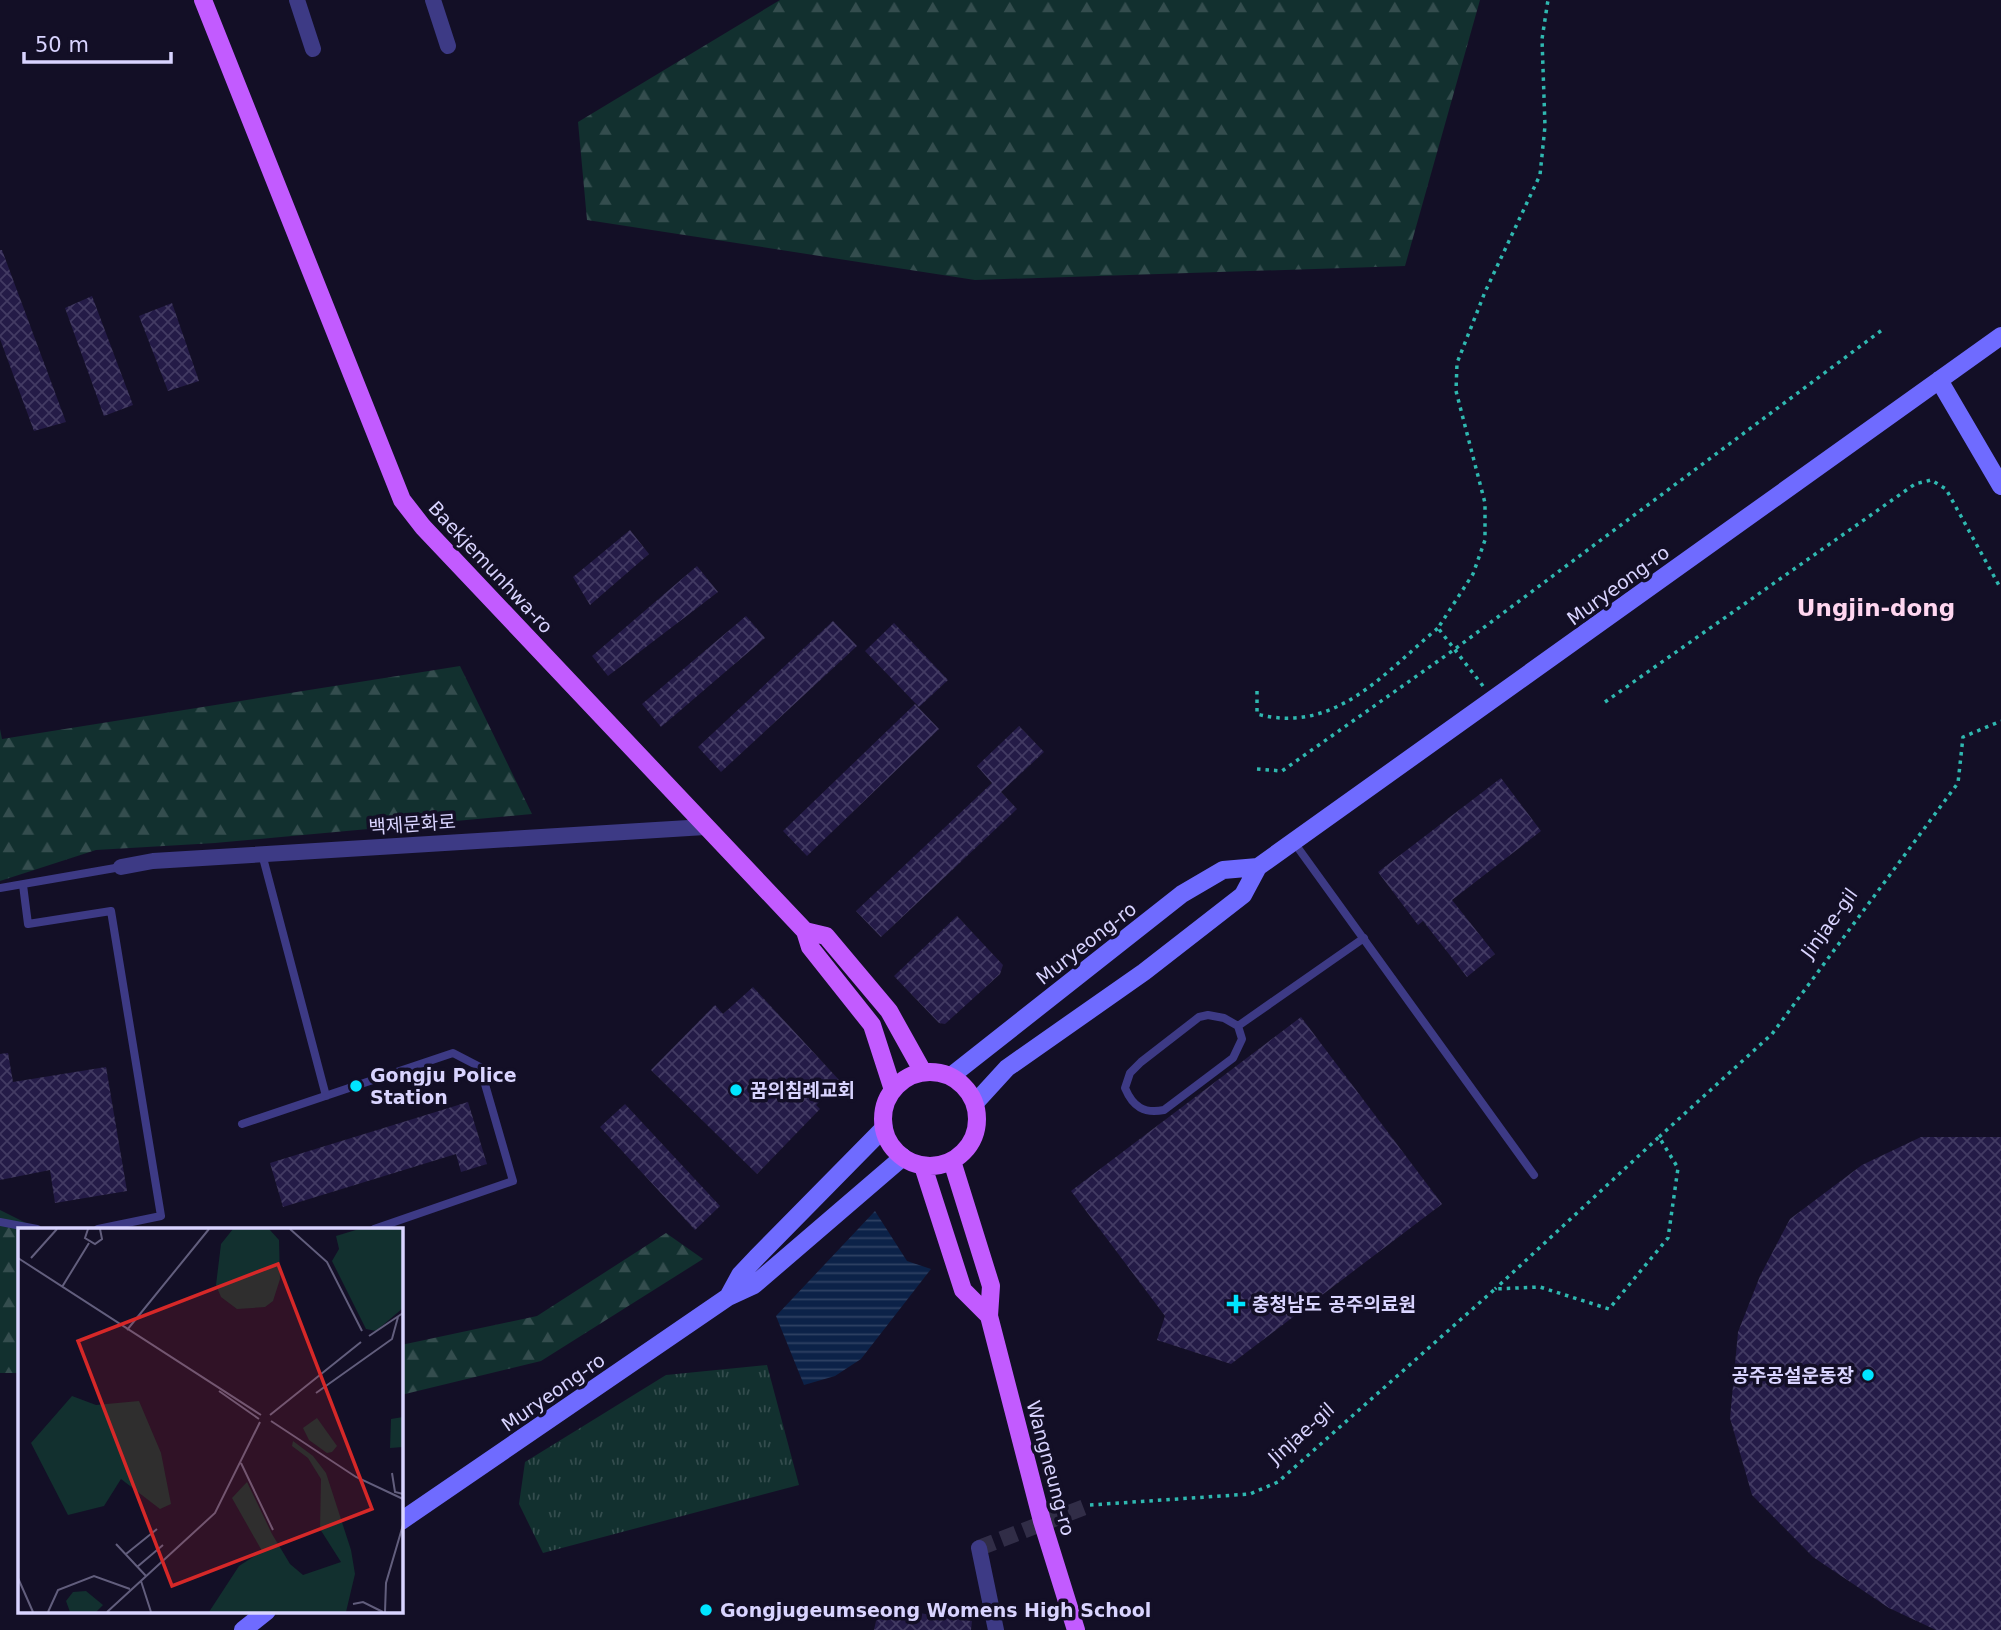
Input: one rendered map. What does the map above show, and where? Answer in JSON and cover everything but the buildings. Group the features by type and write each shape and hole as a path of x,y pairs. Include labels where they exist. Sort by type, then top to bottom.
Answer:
{"main road":[{"name":"Baekjemunhwa-ro","path":"203,0 402,500 423,527 805,931 810,947 872,1025 893,1090"},
{"name":"Muryeong-ro","path":"975,1103 1007,1068 1144,972 1242,895 1258,867 2001,336"},
{"path":"1939,380 2001,486"},
{"name":"Muryeong-ro","path":"951,1076 1182,894 1223,870 1258,867"},
{"name":"Baekjemunhwa-ro","path":"805,931 826,936 890,1011 923,1072"},
{"path":"923,1072 951,1076 961,1083 975,1103 977,1116 971,1142 952,1161 923,1166 903,1157 888,1139 883,1115 893,1090 911,1076 923,1072"},
{"name":"Muryeong-ro","path":"728,1297 740,1275 884,1128"},
{"name":"Muryeong-ro","path":"402,1520 728,1297 754,1285 903,1157"},
{"name":"Wangneung-ro","path":"952,1161 992,1286 989,1316 1042,1521 1076,1630"},
{"path":"923,1166 963,1290 989,1316"},
{"path":"243,1630 266,1612"}],"street":[{"path":"297,0 313,49"},
{"path":"433,0 448,46"},
{"name":"백제문화로","path":"121,867 153,861 705,827"},
{"path":"979,1548 996,1630"}],"lane":[{"path":"1293,841 1534,1175"},
{"path":"262,855 326,1096"},
{"path":"0,888 121,867"},
{"path":"23,885 28,924 111,911 161,1216 103,1228"},
{"path":"1238,1026 1364,938"},
{"path":"1208,1015 1224,1018 1238,1026 1242,1040 1233,1058 1164,1111 1152,1113 1138,1108 1130,1100 1125,1088 1130,1073 1199,1017 1208,1015"},
{"path":"242,1124 453,1053 480,1067 513,1181 376,1228"},
{"path":"0,1222 32,1228"}],"path":[{"path":"1257,691 1257,714 1275,719 1306,719 1337,709 1373,684 1438,628 1473,574 1485,540 1485,503 1456,391 1457,363 1489,283 1541,175 1545,126 1542,39 1548,0"},
{"path":"1257,769 1282,771 1455,649 1882,330"},
{"path":"1605,702 1915,484 1931,480 1947,489 2001,589"},
{"path":"1438,628 1494,700"},
{"name":"Jinjae-gil","path":"1090,1505 1250,1494 1278,1482 1495,1289 1772,1034 1958,783 1963,737 2001,720"},
{"path":"1495,1289 1540,1287 1609,1308 1668,1238 1678,1168 1659,1138"}],"green space":[{"path":"780,0 1480,0 1405,266 975,280 587,220 578,122"},
{"path":"460,666 532,814 215,843 96,850 0,881 0,729 2,739"},
{"path":"0,1210 36,1228 18,1228 18,1373 0,1373"},
{"path":"666,1233 703,1259 541,1361 402,1395 402,1345 537,1316"},
{"path":"767,1365 799,1485 543,1553 519,1504 525,1462 666,1375"}],"water":[{"path":"875,1211 907,1261 931,1269 861,1359 835,1376 804,1385 776,1316"}],"tunnel":[{"path":"979,1548 1090,1505"}],"place":[{"name":"Gongju Police Station","path":"356,1086"},
{"name":"꿈의침례교회","path":"736,1090"},
{"name":"충청남도 공주의료원","path":"1236,1304"},
{"name":"공주공설운동장","path":"1868,1375"},
{"name":"Gongjugeumseong Womens High School","path":"706,1610"}],"district":[{"name":"Ungjin-dong","path":"1876,608"}]}
